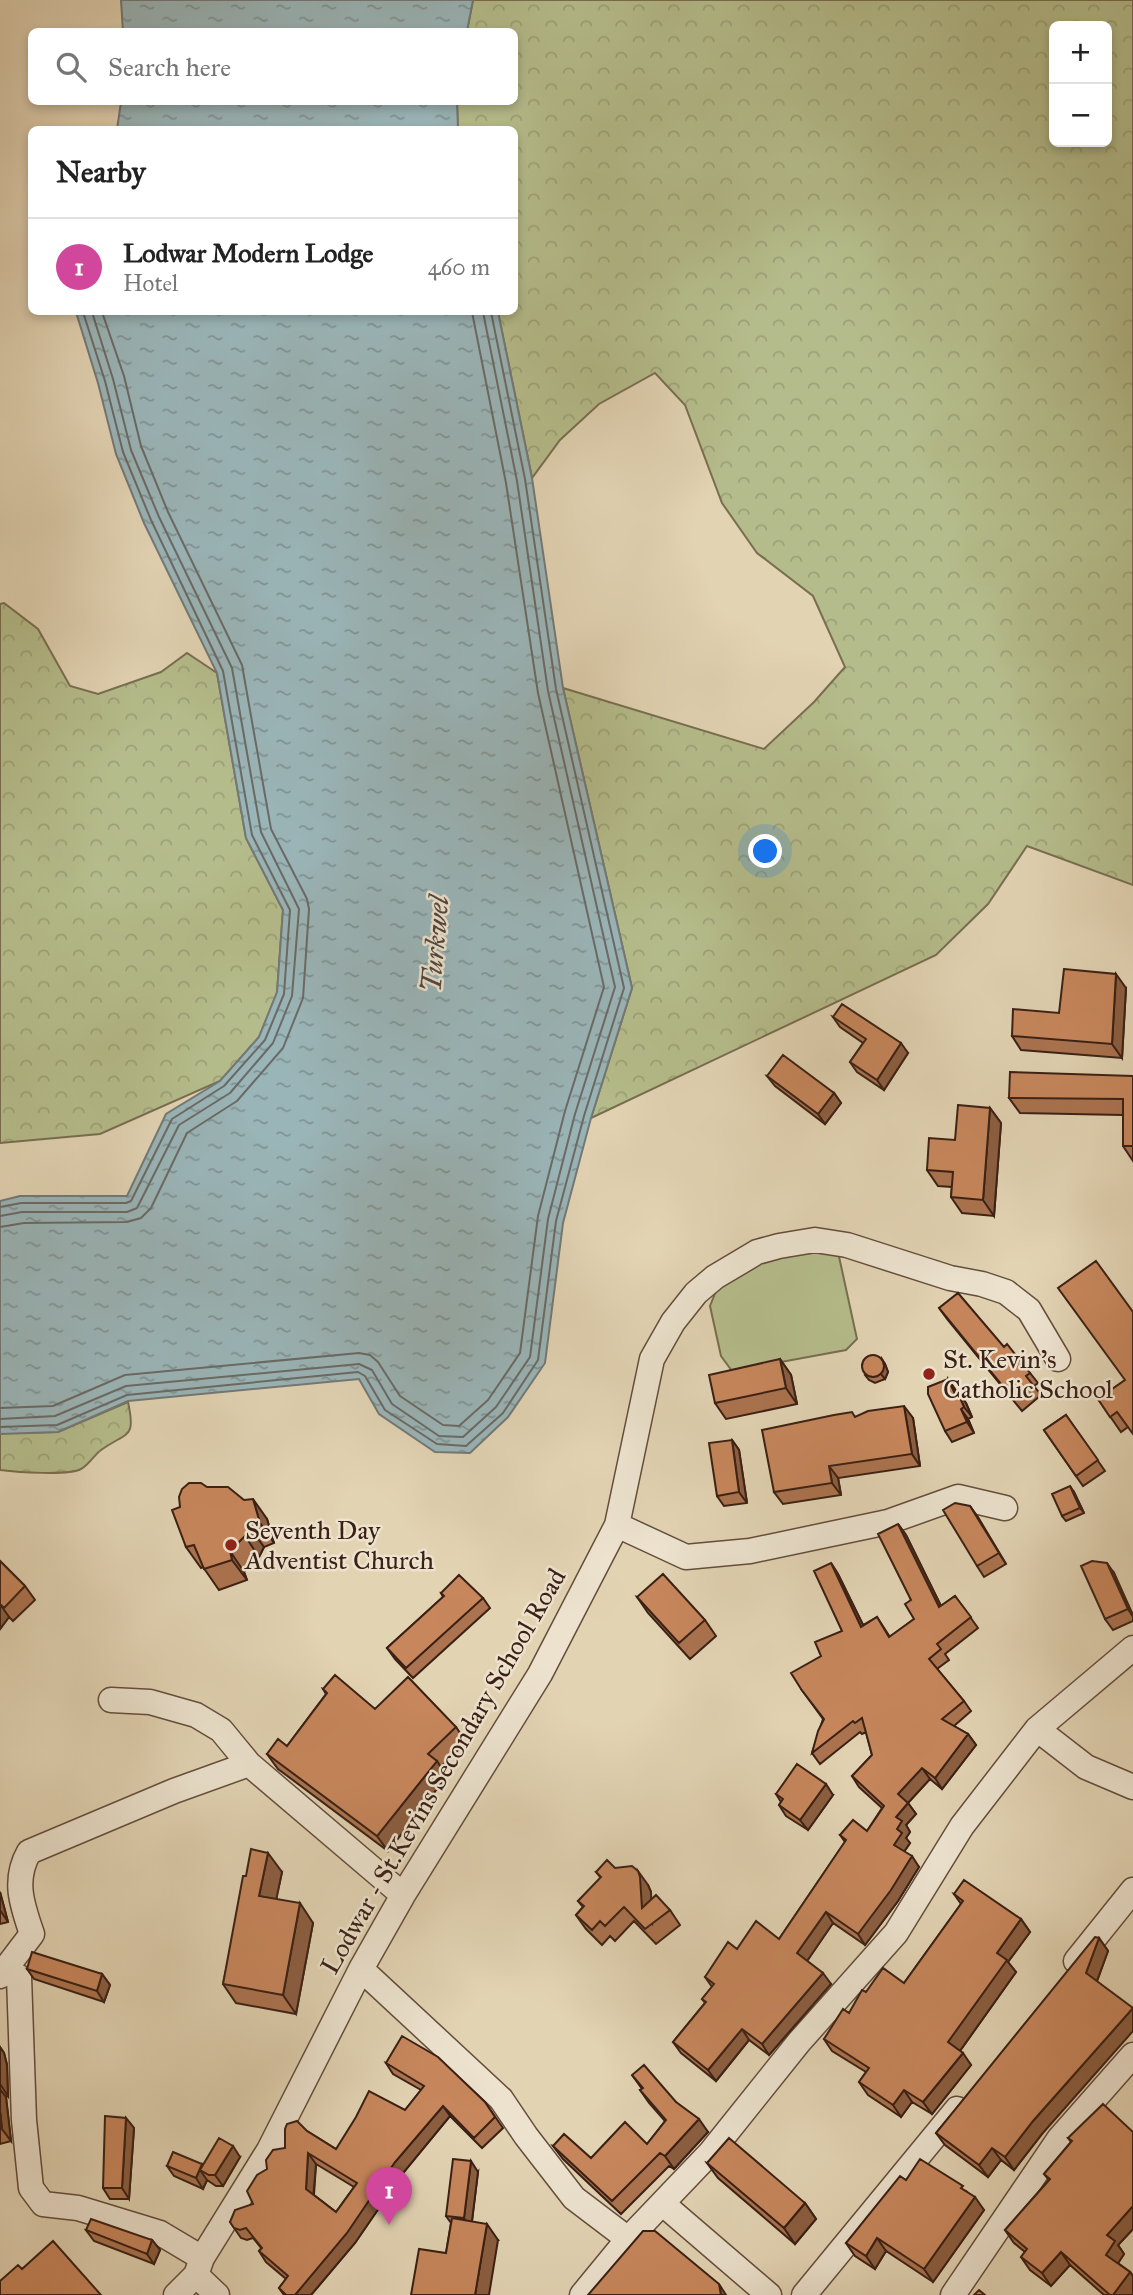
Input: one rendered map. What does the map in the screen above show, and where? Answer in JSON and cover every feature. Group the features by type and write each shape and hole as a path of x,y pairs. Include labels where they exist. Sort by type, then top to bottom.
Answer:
{"street":[{"name":"Lodwar - St.Kevins Secondary School Road","path":"176,2295 199,2267 269,2150 361,1969 403,1895 540,1674 617,1525 652,1359 673,1322 696,1293 715,1276 757,1252 816,1240 847,1245 950,1279 982,1284 1006,1292 1029,1310 1058,1359"},
{"path":"617,1525 686,1557 750,1550 888,1522 958,1497 1005,1508"},
{"path":"582,2295 628,2239 711,2152 799,2042 896,1933 962,1826 1037,1729 1133,1648"},
{"path":"111,1700 150,1702 196,1715 221,1730 249,1764 403,1895"},
{"path":"1037,1729 1086,1767 1133,1787"},
{"path":"218,2295 199,2267 160,2233 78,2208 43,2204 31,2188 9,1977 32,1934 20,1897 23,1863 29,1852 174,1791 249,1764"},
{"path":"1066,1974 1133,1890"},
{"path":"361,1969 501,2099 574,2198 628,2239"},
{"path":"953,2295 1059,2139 1133,2055"},
{"path":"804,2295 975,2086"},
{"path":"663,2204 769,2295"}],"green space":[{"path":"473,0 1133,0 1133,885 1027,846 988,904 936,955 591,1118 632,988 563,688 764,749 814,702 845,667 813,596 757,553 722,503 685,405 655,373 599,404 560,440 532,478 499,315 518,315 518,126 458,126 457,105 518,105 518,28 468,28"},
{"path":"4,603 38,629 70,686 98,694 161,672 187,653 217,673 246,838 283,910 277,993 259,1037 220,1081 100,1134 0,1143 0,604"},
{"path":"794,1251 838,1252 857,1339 846,1350 732,1371 721,1356 710,1306 720,1281 735,1272"},
{"path":"128,1402 131,1422 128,1433 101,1450 81,1469 54,1473 0,1470 0,1433 58,1432"}],"water":[{"path":"121,0 473,0 468,28 123,28"},
{"path":"121,105 457,105 458,126 117,126"},
{"name":"Turkwel","path":"77,315 499,315 532,478 563,688 632,988 591,1118 563,1223 545,1363 508,1417 470,1453 435,1452 379,1414 359,1379 128,1401 58,1432 0,1434 0,1201 20,1196 127,1196 166,1114 220,1081 259,1037 277,992 283,910 246,838 217,673 144,523 116,454"}],"building":[{"path":"1064,969 1116,974 1112,1044 1012,1036 1013,1009 1059,1013"},
{"path":"842,1004 901,1043 877,1080 850,1062 866,1039 833,1017"},
{"path":"783,1055 834,1093 818,1114 767,1076"},
{"path":"1010,1072 1133,1076 1133,1146 1123,1146 1123,1099 1009,1098"},
{"path":"958,1105 990,1108 983,1200 951,1197 953,1172 927,1170 929,1138 955,1140"},
{"path":"1096,1261 1133,1312 1133,1434 1117,1412 1110,1417 1098,1399 1125,1380 1058,1288"},
{"path":"958,1293 1004,1347 1007,1344 1030,1373 1026,1376 1033,1385 1014,1400 939,1308"},
{"path":"873,1355 881,1358 884,1366 881,1374 873,1377 865,1374 862,1366 865,1358"},
{"path":"780,1359 786,1388 715,1403 709,1375"},
{"path":"948,1379 955,1394 958,1393 967,1422 945,1431 928,1394 928,1387"},
{"path":"904,1406 912,1454 829,1466 832,1483 774,1492 762,1430 834,1415 852,1412 855,1417 868,1411"},
{"path":"1066,1415 1098,1460 1076,1476 1044,1430"},
{"path":"732,1440 739,1492 717,1496 709,1443"},
{"path":"189,1483 201,1483 207,1487 228,1487 244,1500 253,1499 260,1523 249,1526 245,1536 230,1551 232,1560 204,1569 194,1545 186,1547 172,1510 180,1507 182,1489"},
{"path":"1070,1486 1080,1508 1062,1516 1052,1494"},
{"path":"955,1503 970,1506 999,1553 977,1566 943,1510"},
{"path":"898,1524 939,1607 955,1596 971,1617 937,1644 941,1649 929,1659 964,1701 942,1719 968,1734 935,1778 922,1768 898,1794 908,1803 896,1817 902,1821 897,1829 902,1833 894,1845 912,1856 858,1934 826,1912 797,1953 823,1973 762,2044 742,2029 708,2070 673,2042 706,2002 702,1999 714,1984 705,1977 728,1942 737,1949 756,1921 779,1939 846,1840 840,1835 853,1820 867,1831 884,1806 852,1776 872,1755 862,1718 855,1723 853,1721 812,1753 824,1719 791,1673 821,1656 815,1642 842,1631 814,1571 831,1563 861,1627 877,1617 889,1637 914,1619 905,1604 911,1600 878,1534"},
{"path":"0,1561 25,1586 4,1608 0,1604"},
{"path":"1092,1561 1107,1563 1128,1609 1105,1619 1081,1566"},
{"path":"663,1574 705,1620 679,1643 637,1597"},
{"path":"459,1575 483,1598 406,1668 387,1648 444,1596 441,1593"},
{"path":"335,1675 375,1709 408,1677 456,1727 428,1754 437,1761 377,1836 267,1754 278,1739 287,1746 327,1693 323,1689"},
{"path":"797,1764 826,1784 800,1820 779,1805 783,1799 776,1794"},
{"path":"251,1849 268,1853 259,1896 300,1903 283,1995 223,1984 243,1876 246,1876"},
{"path":"607,1860 615,1868 632,1866 638,1871 642,1908 656,1895 670,1910 645,1929 624,1907 605,1926 600,1921 592,1930 576,1915 584,1906 578,1901 601,1877 596,1872"},
{"path":"964,1880 1021,1919 997,1953 1007,1960 948,2042 963,2053 923,2102 904,2090 893,2105 859,2082 869,2068 824,2039 843,2009 849,2013 862,1990 866,1992 883,1968 904,1983 963,1901 954,1894"},
{"path":"1095,1937 1099,1938 1086,1973 1133,2008 1033,2121 1005,2157 992,2148 979,2165 936,2133"},
{"path":"32,1952 102,1974 97,1991 27,1969"},
{"path":"402,2036 438,2057 485,2102 495,2117 474,2138 443,2106 395,2162 347,2233 295,2295 286,2295 279,2288 288,2276 259,2251 262,2248 246,2228 234,2228 230,2222 235,2210 253,2204 247,2191 257,2175 267,2169 266,2160 273,2150 285,2148 287,2124 297,2121 307,2131 336,2149 369,2091 405,2110 424,2086 386,2063","holes":["308,2153 357,2183 336,2212 306,2189"]},
{"path":"644,2065 676,2102 699,2119 665,2156 660,2153 612,2201 553,2146 564,2134 591,2158 625,2122 647,2144 666,2120 640,2090 643,2088 632,2075"},
{"path":"1103,2104 1133,2132 1133,2206 1107,2235 1115,2241 1106,2255 1130,2272 1113,2295 1061,2252 1042,2273 1021,2257 1027,2249 1005,2230 1050,2179 1044,2174 1072,2141 1068,2138"},
{"path":"105,2116 126,2118 122,2188 103,2188"},
{"path":"219,2138 233,2146 215,2175 209,2175 200,2170"},
{"path":"729,2138 805,2203 784,2228 707,2163"},
{"path":"173,2152 202,2164 196,2178 167,2166"},
{"path":"453,2159 471,2161 464,2218 446,2216"},
{"path":"920,2159 963,2186 961,2188 975,2197 924,2269 877,2238 866,2256 846,2243 900,2176 906,2180"},
{"path":"452,2218 487,2224 475,2295 411,2295 419,2249 446,2253"},
{"path":"91,2219 152,2240 147,2254 86,2230"},
{"path":"643,2231 655,2231 719,2284 721,2295 588,2295"},
{"path":"53,2241 101,2295 0,2295 0,2281 18,2265 22,2269"}],"place":[{"name":"St. Kevin's Catholic School","path":"929,1374"},
{"name":"Seventh Day Adventist Church","path":"231,1545"},
{"name":"Lodwar Modern Lodge","path":"389,2225"}]}
